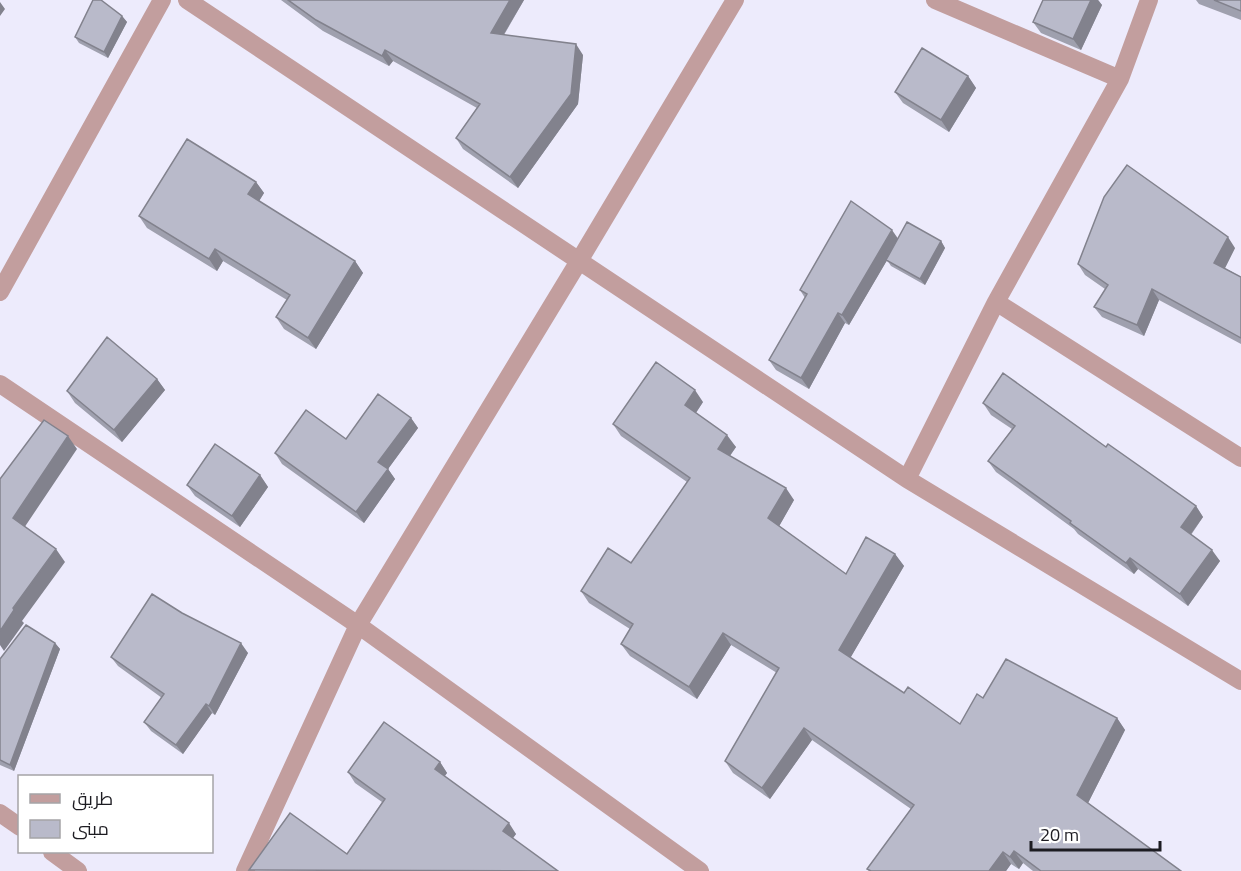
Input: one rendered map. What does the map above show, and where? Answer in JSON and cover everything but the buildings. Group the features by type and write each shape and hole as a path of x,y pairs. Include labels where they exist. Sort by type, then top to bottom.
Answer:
{"street":[{"path":"0,292 162,0"},
{"path":"188,0 907,479 1241,681"},
{"path":"245,871 358,625 735,0"},
{"path":"935,0 1120,79"},
{"path":"907,479 996,302 1120,79 1149,0"},
{"path":"996,302 1241,458"},
{"path":"0,384 358,625 700,871"},
{"path":"0,813 18,826"},
{"path":"53,853 78,871"}]}
